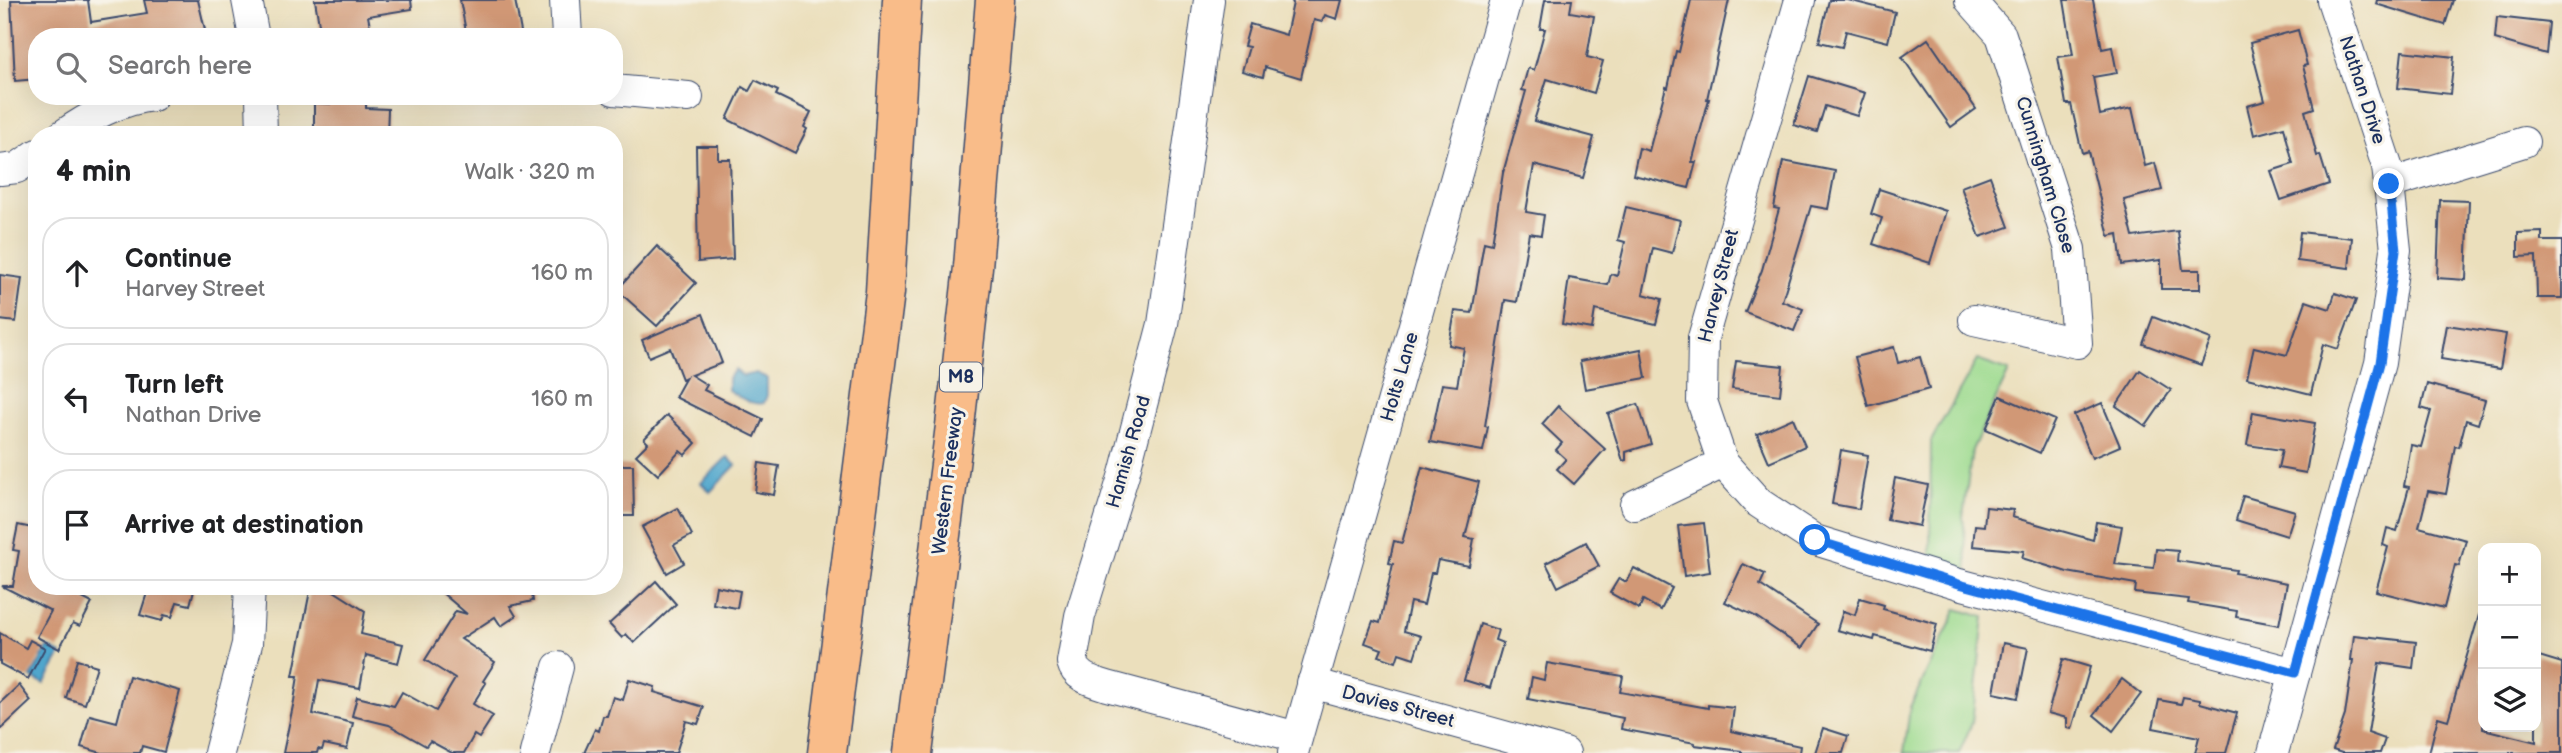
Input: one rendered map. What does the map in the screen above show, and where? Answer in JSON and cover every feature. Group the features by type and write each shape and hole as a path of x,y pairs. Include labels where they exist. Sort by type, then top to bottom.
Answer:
{"highway":[{"path":"827,753 886,292 902,0"},
{"name":"Western Freeway","path":"913,753 956,426 973,267 995,0"}],"street":[{"path":"247,0 252,28"},
{"path":"565,0 567,28"},
{"name":"Hamish Road","path":"1209,0 1163,324 1124,474 1080,616 1072,662 1079,675 1107,686 1295,745"},
{"name":"Holts Lane","path":"1295,745 1506,0"},
{"name":"Harvey Street","path":"1800,0 1703,338 1702,401 1723,463 1759,503 1815,540 1959,584 2295,673"},
{"name":"Cunningham Close","path":"1970,0 2001,35 2070,249 2077,343 1974,320"},
{"name":"Nathan Drive","path":"2273,753 2380,363 2396,250 2387,166 2332,0"},
{"path":"623,91 688,97"},
{"path":"75,126 120,105"},
{"path":"261,105 262,126"},
{"path":"2389,184 2524,142"},
{"path":"0,170 17,168 28,160"},
{"path":"1634,505 1723,463"},
{"path":"219,753 247,644 250,595"},
{"path":"535,753 558,667"},
{"name":"Davies Street","path":"1312,683 1565,753"}],"green space":[{"path":"1977,360 2009,371 1972,450 1963,517 1968,574 1930,565 1931,441"},
{"path":"1957,609 1984,617 1972,723 1959,753 1904,753 1910,707"}],"water":[{"path":"735,370 743,376 756,373 767,378 764,403 750,402 728,390 728,378"},
{"path":"727,457 736,465 710,492 701,483"},
{"path":"48,647 61,654 44,684 31,677"}],"building":[{"path":"11,0 88,0 91,22 147,13 144,0 198,0 205,28 28,28 28,80 15,81"},
{"path":"315,0 411,0 412,9 368,16 370,28 320,28"},
{"path":"460,0 515,0 520,28 465,28"},
{"path":"1291,0 1342,0 1337,19 1325,15 1322,22 1314,20 1301,78 1265,67 1263,77 1242,71 1249,47 1244,46 1250,24 1286,35 1293,3"},
{"path":"1545,0 1572,0 1570,12 1594,16 1587,57 1603,61 1594,93 1547,79 1534,121 1594,137 1583,178 1534,165 1526,212 1544,215 1541,235 1529,233 1517,302 1505,300 1483,451 1430,442 1442,384 1457,386 1464,348 1449,345 1455,311 1472,313 1484,242 1492,244 1503,173 1526,91 1522,90 1528,68 1534,70 1545,29 1540,29"},
{"path":"1691,0 1729,0 1709,99 1692,162 1696,162 1689,188 1633,175 1639,148 1649,151 1676,51 1679,52"},
{"path":"1829,0 1848,0 1895,12 1888,42 1846,31 1842,47 1819,42"},
{"path":"2064,0 2093,0 2102,49 2112,47 2117,73 2093,77 2100,115 2132,108 2145,166 2155,163 2162,190 2124,200 2133,237 2178,231 2183,270 2200,270 2200,289 2161,289 2161,260 2122,265 2118,234 2109,236 2088,151 2082,153 2071,104 2066,104 2058,57 2073,55"},
{"path":"2377,0 2453,0 2445,25 2376,4"},
{"path":"2497,17 2549,23 2546,54 2495,39"},
{"path":"2298,30 2307,65 2303,66 2314,108 2305,111 2317,156 2320,155 2329,184 2281,200 2271,171 2293,164 2284,127 2254,135 2247,106 2265,101 2250,43"},
{"path":"1928,39 1976,109 1951,127 1902,57"},
{"path":"2402,51 2454,57 2450,94 2398,88"},
{"path":"1809,76 1865,93 1857,116 1825,106 1817,132 1794,125"},
{"path":"755,80 778,91 776,95 811,112 804,127 807,129 795,153 727,119 742,87 749,91"},
{"path":"314,105 366,105 366,108 388,109 387,126 314,126"},
{"path":"696,146 718,146 718,159 730,159 733,259 698,262"},
{"path":"1783,161 1835,171 1828,209 1811,206 1782,301 1803,309 1794,331 1745,312 1762,270 1779,209 1774,208"},
{"path":"1990,176 2009,227 1980,237 1961,187"},
{"path":"1879,189 1946,211 1930,263 1873,244 1882,218 1871,214"},
{"path":"2440,200 2469,201 2466,280 2437,278"},
{"path":"1626,207 1680,220 1672,253 1653,248 1643,294 1662,299 1656,324 1595,310 1592,329 1562,324 1569,278 1608,285 1611,274 1617,276 1625,242 1618,240"},
{"path":"2300,232 2352,238 2349,268 2297,261"},
{"path":"2542,232 2542,241 2562,241 2562,298 2537,298 2536,256 2518,257 2518,233"},
{"path":"657,246 696,283 657,326 623,295 623,283"},
{"path":"0,275 22,278 16,322 0,320"},
{"path":"2335,293 2356,300 2338,349 2323,344 2311,394 2247,378 2254,347 2287,355 2306,301 2330,309"},
{"path":"703,314 722,363 691,375 707,385 704,390 763,419 755,437 675,397 686,377 682,379 670,348 649,357 642,340"},
{"path":"2153,317 2211,339 2201,365 2143,344"},
{"path":"2447,325 2506,334 2500,369 2441,359"},
{"path":"1894,347 1898,363 1920,357 1929,389 1868,406 1855,357"},
{"path":"1641,349 1646,378 1585,389 1580,361"},
{"path":"1736,361 1783,366 1780,395 1732,389"},
{"path":"2140,370 2171,390 2146,426 2116,406"},
{"path":"2427,384 2485,400 2478,424 2466,420 2459,447 2455,446 2446,494 2428,491 2419,527 2466,540 2459,566 2455,565 2444,608 2376,591 2388,547 2383,545 2387,528 2397,531 2409,487 2404,486 2411,445 2421,447 2431,411 2421,408"},
{"path":"2000,396 2055,420 2040,453 1986,429"},
{"path":"2102,403 2120,446 2092,458 2074,415"},
{"path":"1638,404 1651,444 1626,452 1626,460 1623,461 1608,414"},
{"path":"1558,406 1605,449 1574,484 1557,469 1566,459 1556,450 1562,443 1542,424"},
{"path":"2253,412 2315,423 2306,473 2278,468 2282,450 2247,445"},
{"path":"667,415 696,443 685,455 680,451 658,475 636,455 648,443 644,439"},
{"path":"1793,418 1805,446 1769,462 1757,434"},
{"path":"1841,450 1868,455 1859,509 1832,504"},
{"path":"759,463 779,466 774,495 755,492"},
{"path":"623,465 633,465 634,516 623,516"},
{"path":"1422,467 1479,482 1465,537 1474,539 1469,566 1438,560 1435,573 1431,573 1424,605 1410,602 1404,631 1421,636 1414,658 1399,653 1396,662 1379,656 1382,649 1365,643 1373,621 1380,623 1393,564 1389,563 1394,541 1402,543"},
{"path":"1895,478 1928,485 1919,526 1887,520"},
{"path":"2243,496 2295,511 2287,536 2236,520"},
{"path":"1986,507 2013,510 2012,517 2093,540 2096,522 2122,526 2115,564 2154,568 2156,549 2178,551 2177,561 2236,570 2235,573 2287,583 2279,625 2236,617 2237,611 2188,603 2189,599 2135,593 2136,584 2067,572 2022,558 2024,551 1973,546 1975,525 1984,526"},
{"path":"678,508 692,535 674,545 684,563 667,573 642,527"},
{"path":"1704,523 1710,572 1684,576 1678,526"},
{"path":"18,525 28,527 28,595 76,595 92,603 80,626 73,623 59,649 37,637 51,611 2,586 13,586 19,551 13,550"},
{"path":"1586,542 1599,566 1558,587 1546,563"},
{"path":"1743,564 1765,574 1760,585 1818,624 1802,648 1755,616 1725,602"},
{"path":"1634,568 1672,588 1661,610 1643,600 1639,609 1610,593 1619,578 1626,582"},
{"path":"656,581 676,604 634,643 626,634 622,638 609,624"},
{"path":"716,586 740,591 737,608 713,604"},
{"path":"146,595 193,595 190,605 177,602 172,617 164,615 162,621 140,615"},
{"path":"309,595 340,595 365,611 361,634 403,644 398,663 366,655 360,688 319,680 313,714 353,723 347,749 324,744 322,750 318,749 317,753 283,753 298,676 293,676"},
{"path":"445,595 532,595 533,601 510,606 516,616 501,626 495,617 461,639 495,662 473,704 493,716 479,738 474,735 464,753 452,753 430,741 426,746 389,725 352,716 357,697 394,706 402,692 436,711 455,679 425,660 456,611 467,614"},
{"path":"1860,598 1884,605 1883,609 1937,624 1930,651 1875,636 1874,640 1837,630 1843,611 1855,615"},
{"path":"2478,618 2478,732 2495,732 2536,742 2536,732 2541,732 2541,657 2562,663 2562,753 2429,753 2438,717 2448,720"},
{"path":"1480,624 1498,630 1495,640 1503,643 1490,688 1464,680"},
{"path":"0,633 26,648 30,640 45,648 28,679 0,664"},
{"path":"2354,635 2416,642 2413,668 2379,663 2368,733 2385,739 2380,753 2342,753 2333,750 2345,715"},
{"path":"2003,643 2028,648 2018,698 1994,693"},
{"path":"2063,659 2090,667 2072,729 2067,728 2067,718 2048,713"},
{"path":"77,660 97,666 85,704 66,698"},
{"path":"1547,663 1623,676 1620,692 1708,708 1708,705 1734,708 1731,731 1800,746 1799,753 1741,753 1695,745 1621,729 1623,718 1528,699 1532,677 1544,680"},
{"path":"129,676 180,691 164,752 142,746 140,753 102,753 81,747 90,715 117,722"},
{"path":"629,679 655,687 654,692 704,707 698,724 686,721 676,753 584,753 595,729 599,731 603,716 607,716 613,697 623,700"},
{"path":"2122,679 2141,694 2113,731 2094,715"},
{"path":"19,685 31,701 0,730 0,703"},
{"path":"2183,697 2237,713 2226,753 2195,753 2199,737 2153,728 2159,700 2181,704"},
{"path":"1823,728 1848,736 1843,753 1815,753"}],"route":[{"path":"1815,540 1959,584 2295,673 2380,363 2396,250 2389,184"}]}
